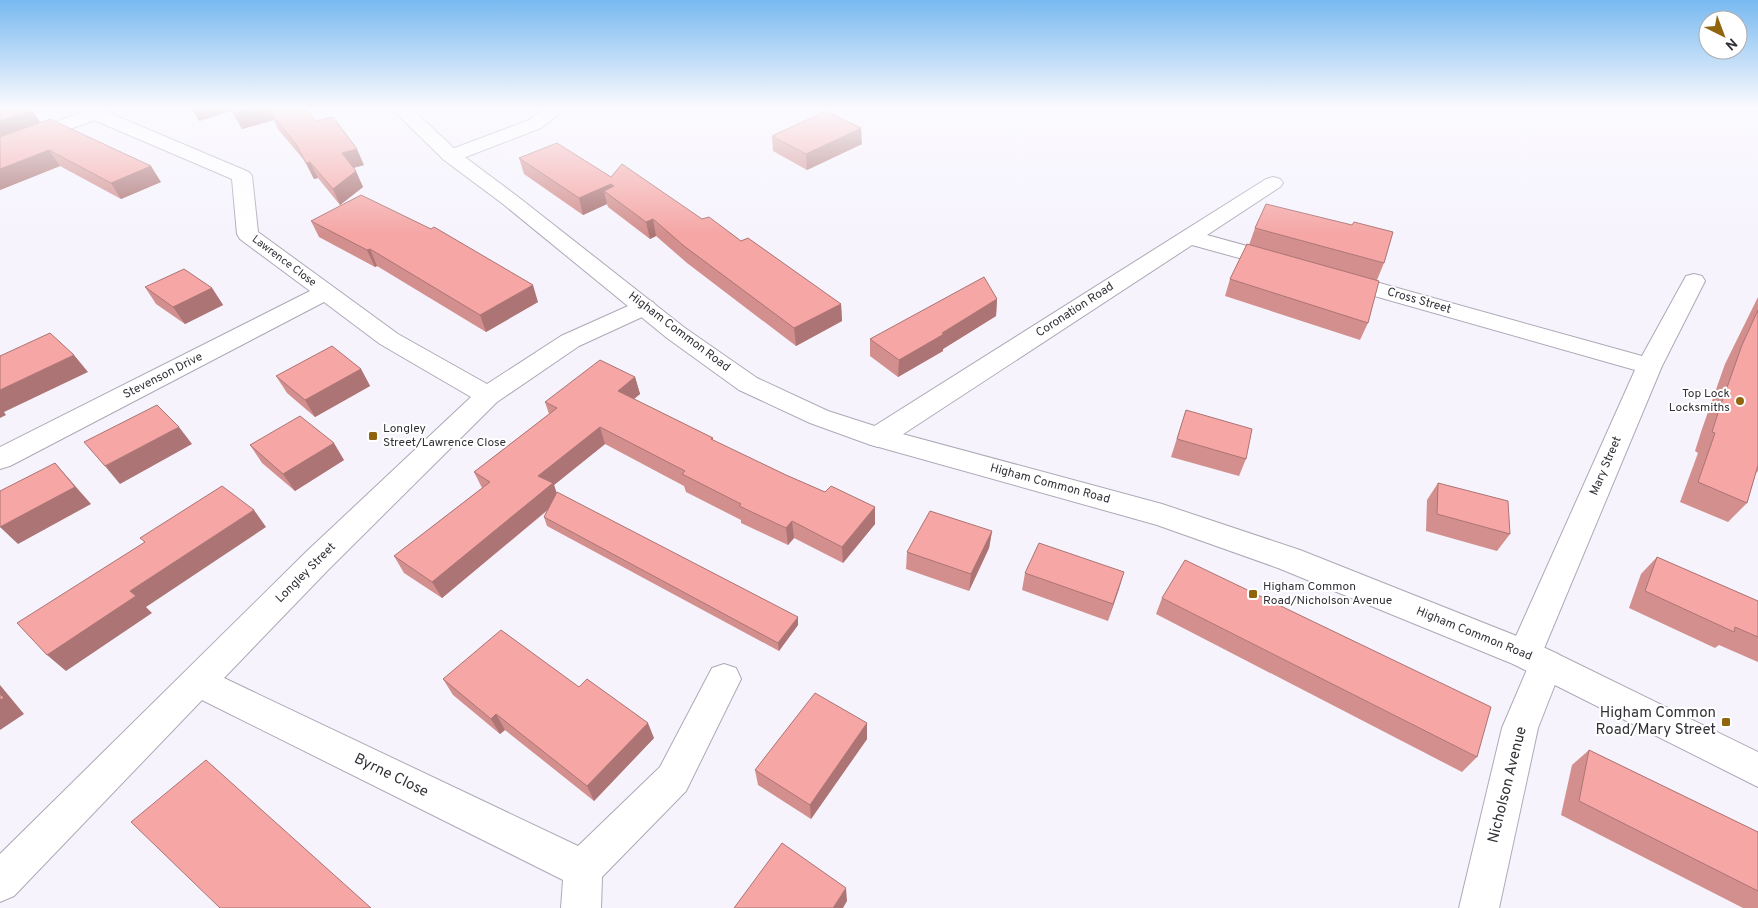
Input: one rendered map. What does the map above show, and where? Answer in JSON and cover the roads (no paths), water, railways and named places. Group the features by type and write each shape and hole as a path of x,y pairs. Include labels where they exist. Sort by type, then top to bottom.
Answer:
{"street":[{"name":"Lawrence Close","path":"180,149 242,176 248,234 389,339 488,396"},
{"name":"Higham Common Road","path":"444,149 676,333 748,384 819,417 878,437 1162,515 1289,559 1535,659 1758,770"},
{"path":"451,156 468,149"},
{"name":"Coronation Road","path":"878,437 1273,183"},
{"name":"Cross Street","path":"1189,237 1649,366"},
{"name":"Mary Street","path":"1535,659 1649,366 1694,281"},
{"name":"Stevenson Drive","path":"0,459 325,292"},
{"name":"Longley Street","path":"0,882 318,560 488,396 570,341 645,307"},
{"name":"Nicholson Avenue","path":"1479,908 1535,659"},
{"path":"581,908 583,869 673,780 724,679"},
{"name":"Byrne Close","path":"199,682 583,869"}],"place":[{"name":"Top Lock Locksmiths","path":"1740,401"},
{"name":"Longley Street/Lawrence Close","path":"373,436"},
{"name":"Higham Common Road/Nicholson Avenue","path":"1253,594"},
{"name":"Higham Common Road/Mary Street","path":"1726,722"}]}
